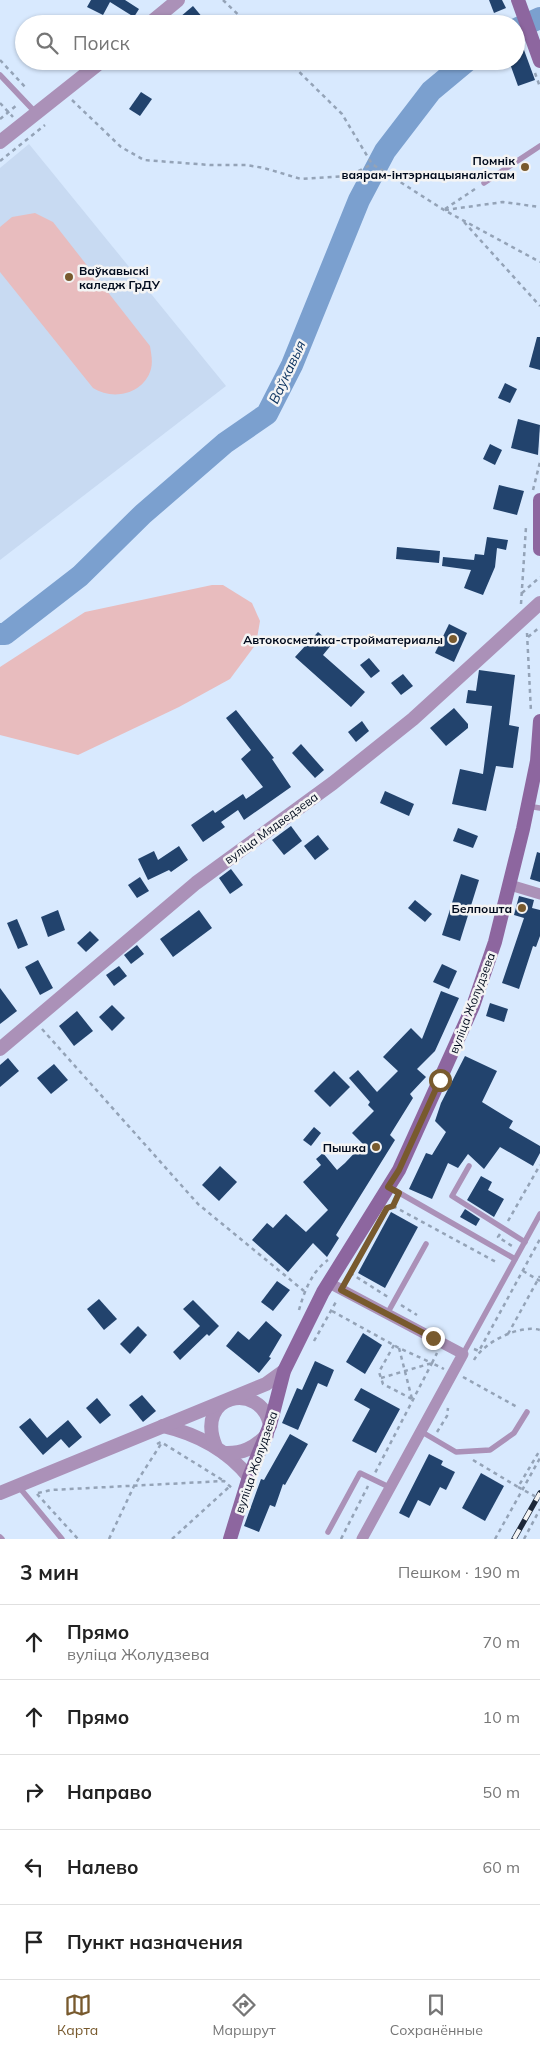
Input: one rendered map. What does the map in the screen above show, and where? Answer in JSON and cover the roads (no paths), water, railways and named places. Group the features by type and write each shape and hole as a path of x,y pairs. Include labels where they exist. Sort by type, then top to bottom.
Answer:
{"main road":[{"path":"518,0 523,15"},
{"path":"525,21 540,61"},
{"path":"540,500 540,548"},
{"name":"вуліца Жолудзева","path":"230,1539 268,1430 284,1371 329,1283 394,1190 399,1170 473,1006 495,942 534,807 535,718"}],"street":[{"path":"160,15 178,0"},
{"path":"0,142 91,70"},
{"name":"вуліца Мядведзева","path":"0,1049 196,883 333,783 413,719 540,603"},
{"path":"510,885 540,894"},
{"path":"329,1283 463,1354 362,1539"},
{"path":"0,1492 266,1384 284,1371"},
{"path":"163,1426 179,1430 220,1450 242,1452 251,1448 268,1430 264,1411 258,1405 244,1399 228,1400 216,1409 211,1417 210,1433 220,1450 250,1478"}],"lane":[{"path":"0,75 36,114"},
{"path":"484,183 540,146"},
{"path":"470,1166 452,1196 525,1242"},
{"path":"394,1190 515,1258"},
{"path":"463,1354 540,1214"},
{"path":"387,1314 426,1244"},
{"path":"422,1432 456,1452 490,1450 514,1433 526,1412"},
{"path":"328,1532 360,1473 390,1487"},
{"path":"18,1486 62,1539"}],"waterway":[{"name":"Ваўкавыя","path":"525,25 540,18"},
{"name":"Ваўкавыя","path":"0,634 5,634 80,576 143,514 225,443 267,414 292,365 359,200 385,151 431,91 456,70"}],"railway":[{"path":"514,1539 540,1493"}],"place":[{"name":"Помнік ваярам-інтэрнацыяналістам","path":"525,167"},
{"name":"Ваўкавыскі каледж ГрДУ","path":"69,277"},
{"name":"Автокосметика-стройматериалы","path":"453,639"},
{"name":"Белпошта","path":"522,908"},
{"name":"Пышка","path":"376,1147"}]}
